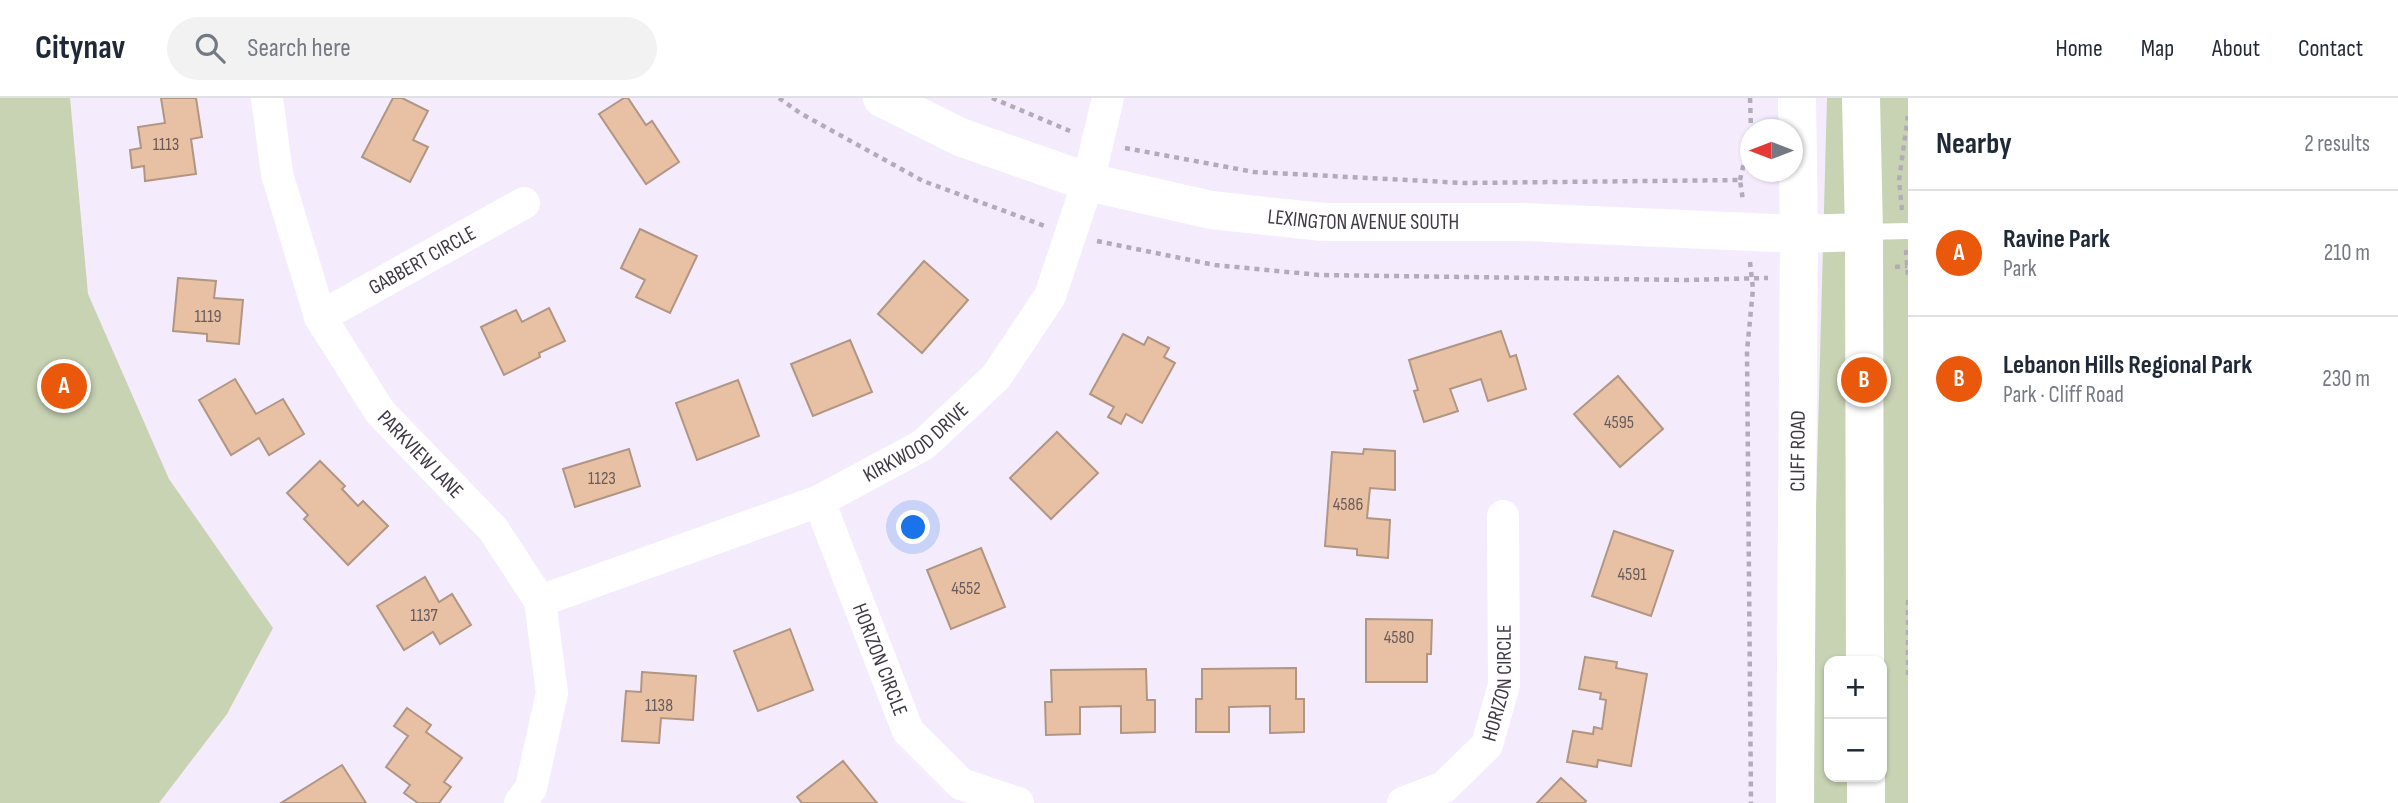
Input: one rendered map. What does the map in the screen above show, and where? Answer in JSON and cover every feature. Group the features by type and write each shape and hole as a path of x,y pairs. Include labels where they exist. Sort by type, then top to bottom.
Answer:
{"main road":[{"name":"LEXINGTON AVENUE SOUTH","path":"882,98 960,137 1088,182 1211,210 1322,222 1523,222 1800,234 1864,232"},
{"name":"CLIFF ROAD","path":"1795,803 1800,234 1797,98"},
{"path":"1861,98 1865,656"},
{"path":"1866,782 1866,803"}],"street":[{"name":"PARKVIEW LANE","path":"267,98 277,174 320,317 380,412 493,529 540,601 552,693 531,789 520,803"},
{"name":"KIRKWOOD DRIVE","path":"540,601 819,501 923,445 996,377 1050,296 1088,182 1108,98"},
{"name":"GABBERT CIRCLE","path":"320,317 524,203"},
{"name":"HORIZON CIRCLE","path":"819,501 908,730 961,784 1018,803"},
{"name":"HORIZON CIRCLE","path":"1403,803 1444,786 1487,745 1504,685 1503,516"}],"lane":[{"path":"1864,232 1906,231"}],"path":[{"path":"992,98 1097,142 1254,172 1464,183 1740,180"},
{"path":"1751,98 1751,119"},
{"path":"1908,116 1899,180 1906,231 1908,277"},
{"path":"1740,182 1753,289 1747,352 1751,803"},
{"path":"1908,600 1908,677"}],"green space":[{"path":"0,98 70,98 88,294 169,479 273,628 227,714 159,803 0,803"},
{"path":"1827,98 1908,98 1908,803 1808,803"}],"building":[{"path":"161,98 196,98 202,137 191,139 196,174 145,181 144,166 132,168 130,150 141,148 138,127 165,123"},
{"path":"393,98 402,98 428,111 413,140 428,147 410,182 362,157"},
{"path":"628,98 646,125 652,121 679,162 646,184 599,114"},
{"path":"640,229 697,256 670,313 636,297 645,280 621,268"},
{"path":"924,261 968,300 922,353 878,314"},
{"path":"178,278 216,281 214,298 243,300 239,344 207,341 207,334 173,331"},
{"path":"549,308 565,341 539,353 540,357 504,375 481,327 516,310 522,322"},
{"path":"1501,331 1510,357 1516,355 1526,389 1488,401 1481,379 1450,389 1458,411 1424,422 1414,391 1418,390 1409,360"},
{"path":"1123,334 1144,345 1148,337 1169,348 1164,357 1175,363 1142,423 1126,414 1121,424 1108,417 1114,407 1090,394"},
{"path":"850,340 872,392 813,416 791,364"},
{"path":"1618,376 1663,429 1620,467 1574,414"},
{"path":"235,379 256,414 283,399 304,434 269,455 259,438 231,455 199,400"},
{"path":"738,380 759,436 697,460 676,403"},
{"path":"1057,432 1098,473 1051,519 1010,478"},
{"path":"629,449 640,486 575,507 563,469"},
{"path":"1364,449 1395,451 1395,490 1370,488 1367,518 1390,520 1388,558 1357,555 1357,549 1325,546 1332,452 1363,454"},
{"path":"320,461 345,486 342,489 358,506 363,501 388,526 348,565 304,519 308,515 287,493"},
{"path":"1614,531 1673,551 1651,616 1592,596"},
{"path":"981,548 1005,607 951,629 927,570"},
{"path":"425,577 439,602 452,594 471,625 440,644 433,632 404,650 377,606"},
{"path":"1366,619 1432,620 1431,654 1427,654 1427,682 1366,682"},
{"path":"790,629 813,690 758,711 734,651"},
{"path":"1585,657 1617,662 1616,668 1647,674 1631,766 1598,760 1597,767 1567,762 1573,731 1593,734 1594,727 1602,729 1606,700 1600,699 1601,693 1579,689"},
{"path":"1296,668 1296,699 1304,699 1304,732 1270,733 1270,706 1229,707 1229,732 1196,732 1196,699 1202,699 1202,669"},
{"path":"1146,669 1147,700 1155,700 1155,732 1121,733 1121,706 1080,707 1080,734 1046,735 1045,702 1052,702 1051,670"},
{"path":"642,672 696,676 693,720 661,718 659,743 622,741 626,691 641,692"},
{"path":"407,708 431,725 426,732 462,758 444,782 451,787 439,803 418,803 404,793 410,785 386,767 408,736 394,726"},
{"path":"843,761 877,803 802,803 797,797"},
{"path":"342,765 366,803 281,803"},
{"path":"1561,778 1586,801 1537,803"}],"place":[{"name":"Lebanon Hills Regional Park","path":"1864,380"},
{"name":"Ravine Park","path":"64,386"}]}
